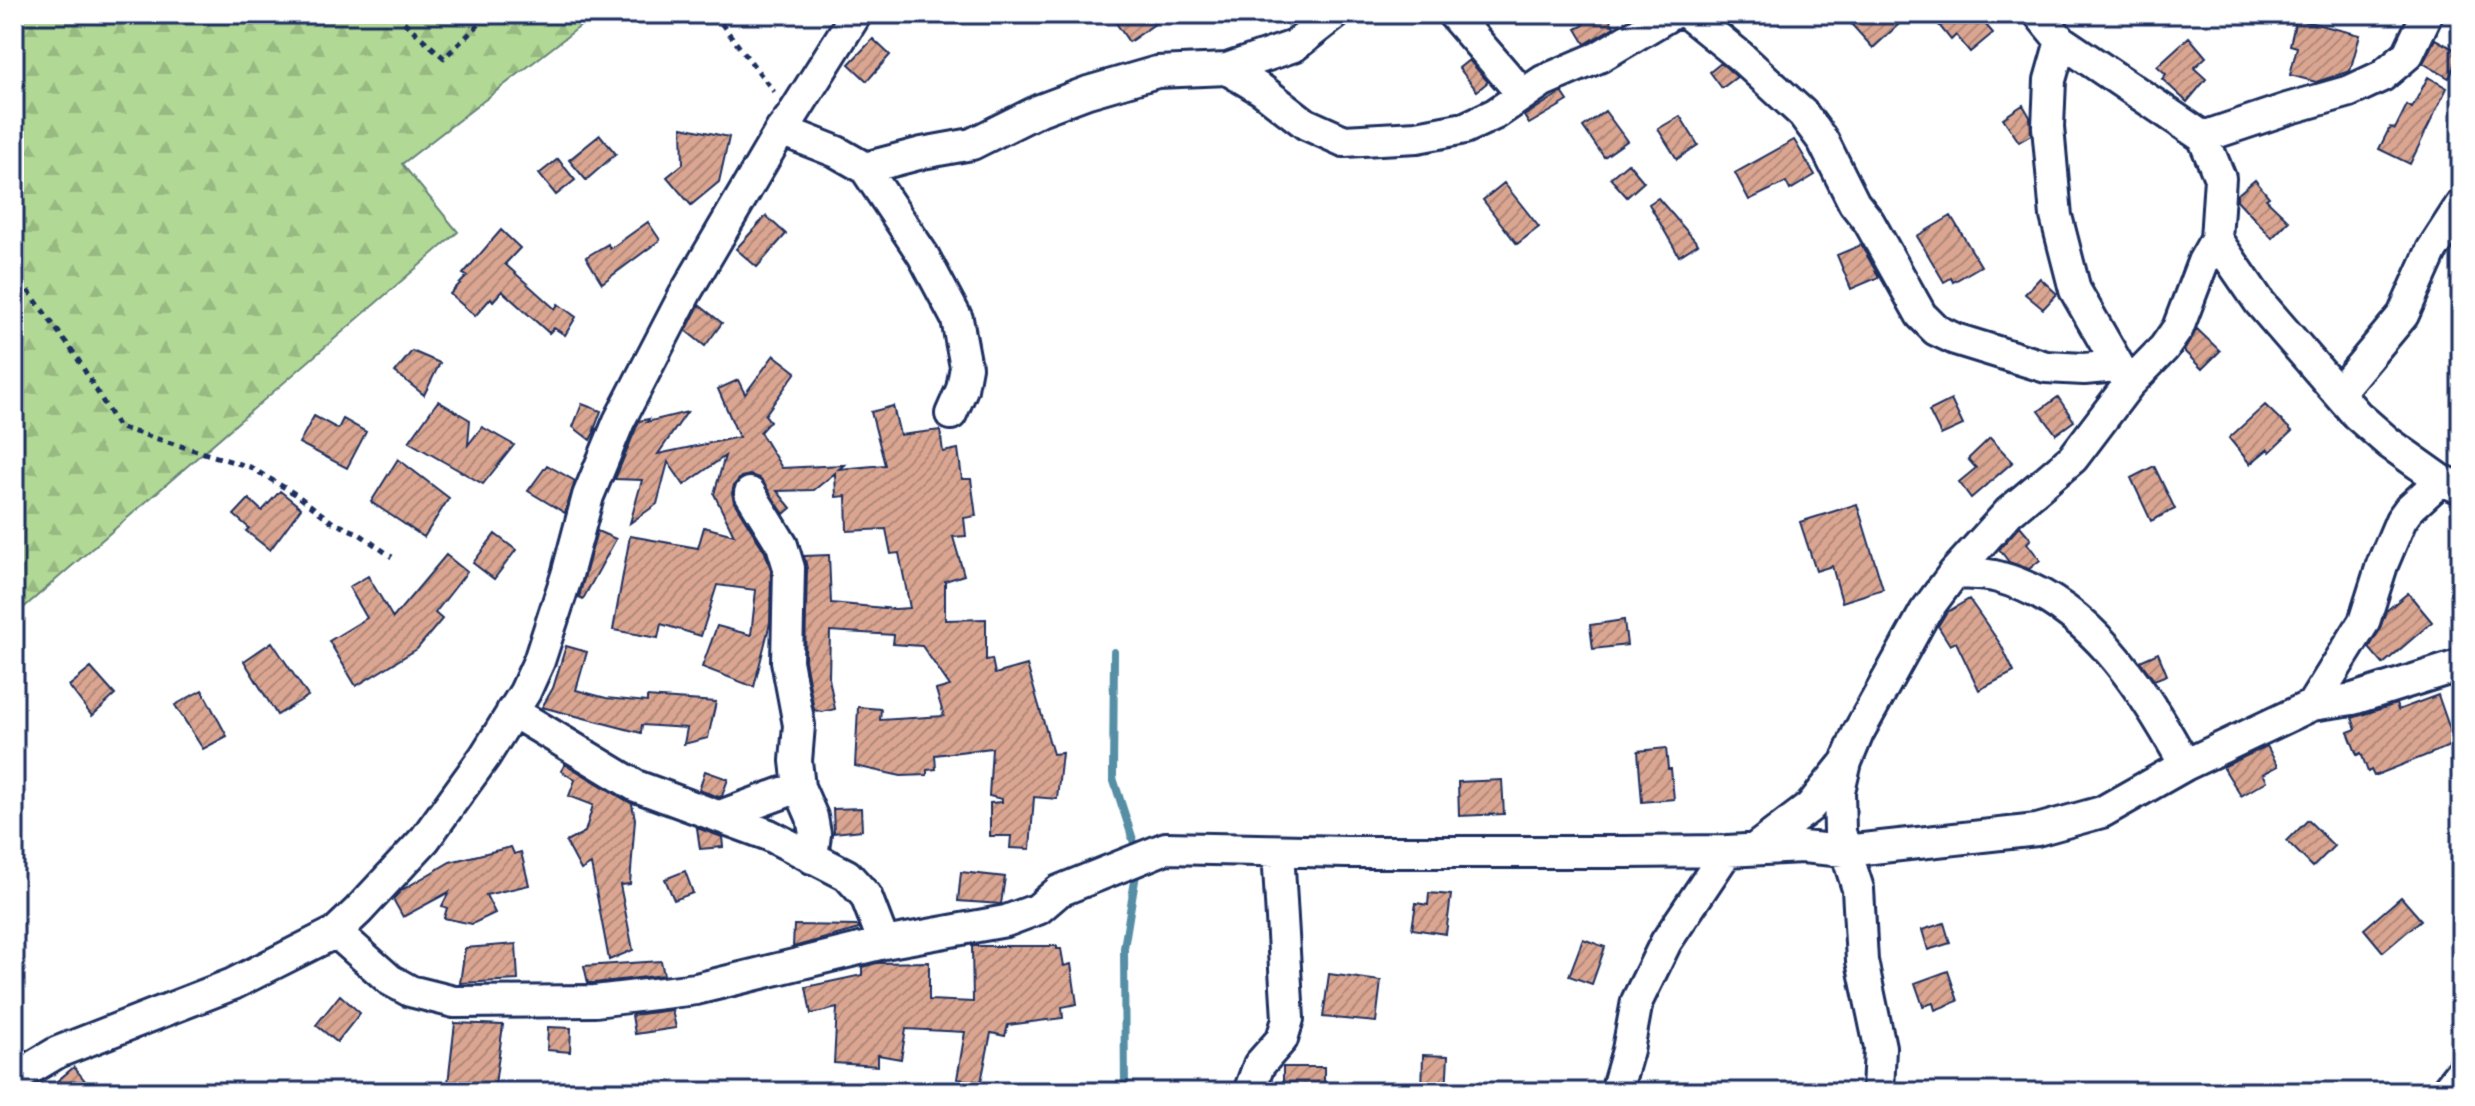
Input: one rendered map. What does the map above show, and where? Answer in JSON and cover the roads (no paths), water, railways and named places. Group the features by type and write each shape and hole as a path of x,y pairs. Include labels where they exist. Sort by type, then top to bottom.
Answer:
{"street":[{"path":"26,1081 58,1052 233,984 336,932 425,839 485,756 525,692 539,661 567,575 588,496 619,421 686,292 786,123 856,14"},
{"path":"865,168 972,144 1040,110 1157,72 1227,69 1294,46 1335,14"},
{"path":"1453,14 1523,95"},
{"path":"1227,69 1262,90 1306,124 1344,141 1417,137 1465,128 1495,114 1543,81 1599,57 1671,14"},
{"path":"1688,14 1740,56 1803,114 1823,141 1854,203 1869,222 1921,315 1936,330 1955,339 2046,367 2123,375"},
{"path":"1878,1092 1880,1047 1862,961 1858,889 1840,832 1839,791 1846,762 1858,733 1925,612 1954,573 2009,512 2073,458 2123,375 2156,357 2178,328 2203,262 2216,239 2220,178 2203,137 2061,41 2039,14"},
{"path":"2203,137 2350,91 2382,76 2408,54 2427,14"},
{"path":"2061,41 2050,80 2048,127 2056,216 2075,290 2123,375"},
{"path":"786,123 865,168 916,244 957,319 966,367 962,389 951,414"},
{"path":"2338,393 2403,315 2432,250 2461,205"},
{"path":"2216,239 2260,303 2357,415 2389,443 2451,484 2409,509 2401,520 2382,565 2364,622 2312,705"},
{"path":"750,493 782,545 789,568 787,661 798,716 796,761 799,787 812,817 815,834 812,858"},
{"path":"1954,573 1997,577 2054,600 2101,641 2154,710 2185,765"},
{"path":"336,932 390,980 410,991 454,1002 595,1001 696,989 884,943 1006,921 1038,909 1059,891 1166,848 1278,851 1741,850 1802,847 1845,851 2037,830 2102,812 2185,765 2312,705 2353,699 2461,665"},
{"path":"512,711 636,786 769,835 847,875 866,896 884,943"},
{"path":"1616,1092 1637,1001 1666,942 1741,850 1810,807 1846,762"},
{"path":"720,816 799,787"},
{"path":"1249,1092 1259,1065 1282,1039 1288,1019 1278,851"},
{"path":"2445,1092 2461,1072"}],"waterway":[{"path":"1114,652 1113,778 1138,855"},
{"path":"1125,1092 1124,948 1137,868"}]}
